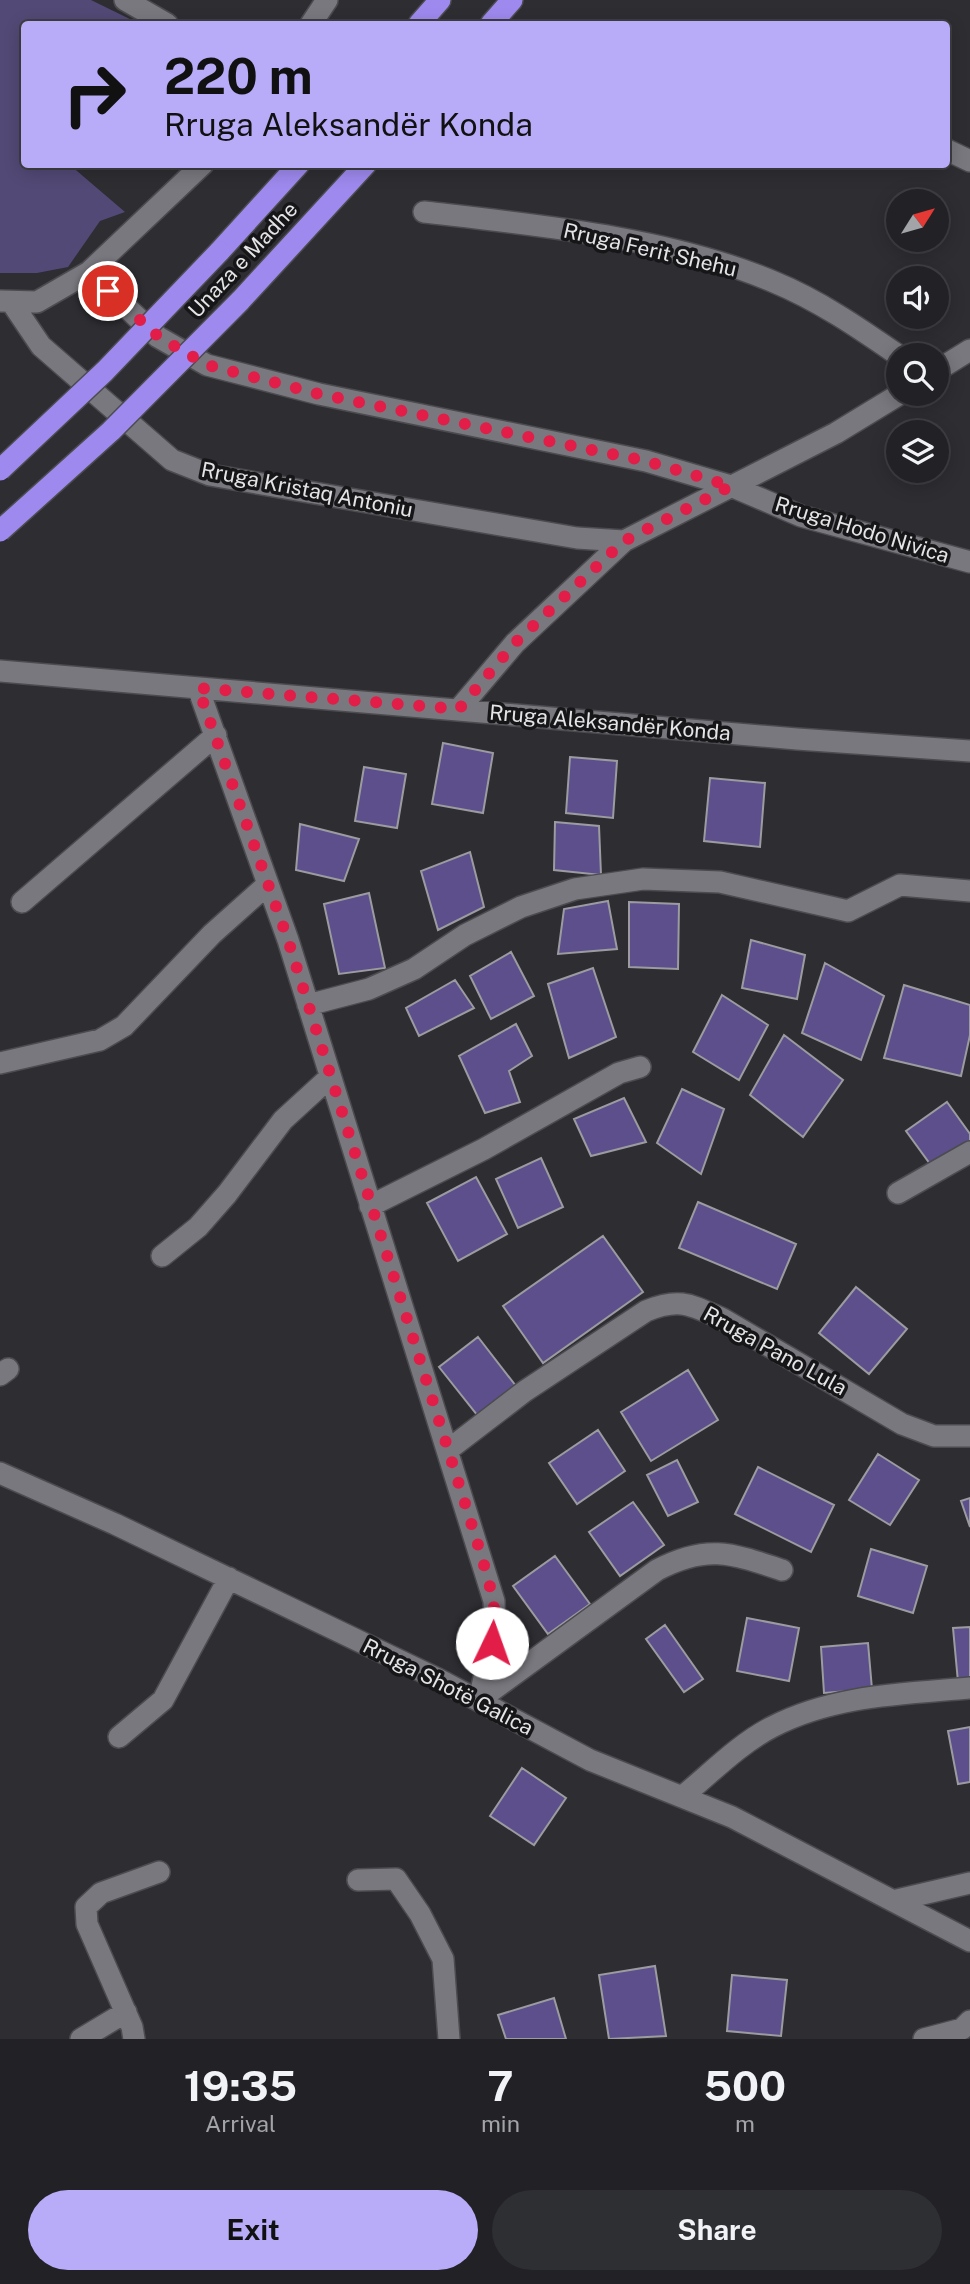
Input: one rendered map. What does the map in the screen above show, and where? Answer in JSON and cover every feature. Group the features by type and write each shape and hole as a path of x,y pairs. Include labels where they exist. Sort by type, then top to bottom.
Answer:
{"highway":[{"path":"422,21 440,0"},
{"path":"494,21 512,0"},
{"name":"Unaza e Madhe","path":"0,470 105,371 295,168"},
{"name":"Unaza e Madhe","path":"0,531 111,431 240,301 362,168"}],"street":[{"path":"125,0 162,21"},
{"path":"313,21 327,0"},
{"path":"950,151 970,161"},
{"path":"6,302 37,302 89,272 199,168"},
{"name":"Rruga Ferit Shehu","path":"424,212 566,229 696,257 774,282 854,324 886,347"},
{"name":"Rruga Hodo Nivica","path":"89,272 159,337 207,365 319,394 646,461 731,486 801,516 970,562"},
{"name":"Rruga Kristaq Antoniu","path":"6,302 41,345 172,460 210,475 577,538 624,541"},
{"path":"949,363 970,349"},
{"path":"459,709 515,643 624,541 836,433 886,403"},
{"name":"Rruga Aleksandër Konda","path":"0,671 797,739 970,751"},
{"path":"198,688 308,1005 494,1601 495,1629 479,1700"},
{"path":"22,902 216,735"},
{"path":"308,1005 369,989 414,970 465,935 510,912 575,889 643,878 720,882 848,911 900,885 970,891"},
{"path":"0,1063 100,1040 124,1026 212,934 268,884"},
{"path":"370,1206 484,1149 619,1073 640,1067"},
{"path":"162,1256 198,1227 227,1194 283,1120 330,1077"},
{"path":"898,1193 970,1152"},
{"name":"Rruga Pano Lula","path":"448,1450 525,1391 646,1311 668,1302 692,1305 723,1319 902,1424 934,1436 970,1436"},
{"name":"Rruga Shotë Galica","path":"0,1473 229,1578 479,1700 590,1760 732,1817 897,1900 970,1941"},
{"path":"479,1700 657,1570 685,1556 716,1552 782,1570"},
{"path":"119,1737 163,1700 229,1578"},
{"path":"683,1796 769,1728 814,1708 856,1698 970,1688"},
{"path":"134,2039 87,1924 86,1907 101,1893 159,1872"},
{"path":"358,1880 396,1879 420,1914 443,1959 449,2039"},
{"path":"897,1900 970,1883"},
{"path":"81,2039 125,2012"},
{"path":"924,2039 962,2029 970,2021"}],"shaded area":[{"path":"0,0 91,0 134,21 21,21 21,168 74,168 125,212 100,221 68,267 37,273 0,273"}],"building":[{"path":"443,743 493,753 483,813 432,804"},
{"path":"570,757 617,761 613,818 566,813"},
{"path":"364,767 406,774 397,828 355,821"},
{"path":"710,778 765,783 760,847 704,841"},
{"path":"555,822 599,826 601,875 554,870"},
{"path":"300,824 359,839 344,881 296,870"},
{"path":"470,852 484,907 438,930 421,871"},
{"path":"369,893 385,968 339,974 324,904"},
{"path":"608,901 617,949 558,954 564,909"},
{"path":"629,902 679,904 678,969 629,967"},
{"path":"751,940 805,955 797,999 742,988"},
{"path":"511,952 534,996 491,1019 470,976"},
{"path":"825,963 884,996 861,1060 802,1033"},
{"path":"593,968 616,1037 569,1058 548,984"},
{"path":"455,980 474,1008 419,1036 406,1008"},
{"path":"904,985 970,1005 970,1035 961,1076 884,1058"},
{"path":"722,995 768,1025 739,1080 693,1052"},
{"path":"516,1024 532,1056 509,1071 520,1102 485,1113 459,1056"},
{"path":"784,1035 843,1080 803,1137 750,1095"},
{"path":"682,1089 724,1109 701,1174 657,1143"},
{"path":"624,1098 646,1142 591,1156 574,1119"},
{"path":"947,1102 970,1134 970,1142 933,1168 906,1131"},
{"path":"541,1158 563,1207 518,1228 496,1179"},
{"path":"476,1177 507,1234 458,1261 427,1203"},
{"path":"698,1202 796,1244 777,1289 679,1248"},
{"path":"603,1236 643,1292 543,1363 503,1306"},
{"path":"856,1287 907,1329 869,1374 819,1333"},
{"path":"478,1337 516,1386 478,1416 439,1367"},
{"path":"688,1370 718,1420 651,1461 621,1412"},
{"path":"598,1430 625,1471 577,1504 549,1463"},
{"path":"878,1454 919,1480 890,1525 849,1500"},
{"path":"677,1460 698,1502 668,1516 647,1475"},
{"path":"758,1467 834,1505 811,1552 735,1514"},
{"path":"970,1498 970,1527 961,1501"},
{"path":"633,1502 664,1545 620,1576 589,1532"},
{"path":"871,1549 927,1566 913,1613 858,1596"},
{"path":"555,1556 590,1604 548,1634 513,1586"},
{"path":"747,1618 799,1628 789,1681 737,1671"},
{"path":"665,1625 703,1679 684,1692 646,1639"},
{"path":"970,1627 970,1681 958,1682 953,1628"},
{"path":"868,1643 872,1689 824,1693 821,1647"},
{"path":"970,1727 970,1782 958,1784 948,1731"},
{"path":"522,1768 566,1798 534,1845 490,1816"},
{"path":"655,1966 666,2036 609,2039 599,1975"},
{"path":"732,1975 787,1980 781,2036 727,2031"},
{"path":"554,1998 566,2039 506,2039 498,2015"}],"route":[{"path":"108,291 159,337 207,365 319,394 646,461 731,486 624,541 515,643 459,709 198,688 288,940 479,1548 494,1601 495,1629 492,1643"}]}
